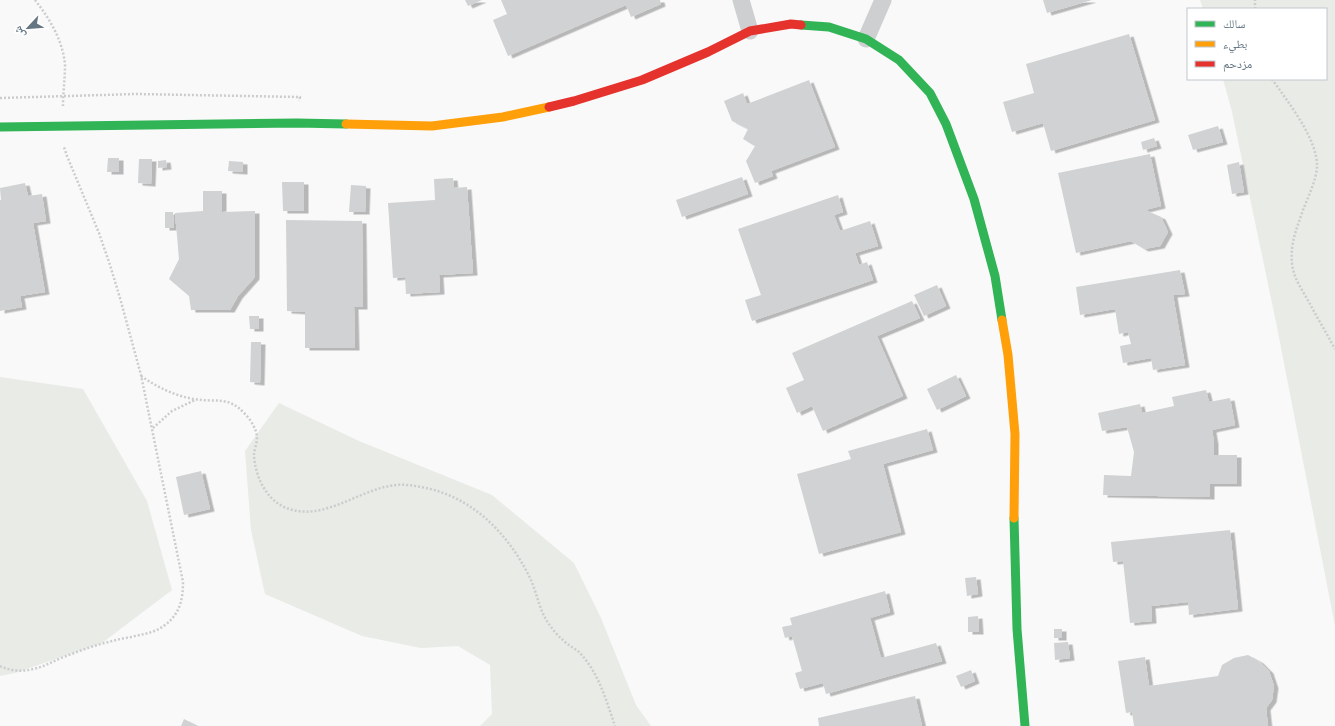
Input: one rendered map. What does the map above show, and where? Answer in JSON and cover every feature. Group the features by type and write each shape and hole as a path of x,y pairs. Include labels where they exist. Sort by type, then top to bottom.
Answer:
{"street":[{"path":"741,0 750,31"},
{"path":"866,39 883,0"},
{"path":"0,127 296,124 432,126 503,117 574,102 642,80 708,52 750,31 792,24 830,26 866,39 899,60 930,93 946,124 974,199 994,276 1008,355 1015,434 1014,514 1016,629 1025,726"}],"path":[{"path":"0,666 19,671 32,669 96,646 156,631 166,625 174,616 180,606 183,594 183,582 141,375 110,265 87,201 67,156 63,141 62,126 65,64 62,48 48,18 36,0"},
{"path":"1273,80 1297,116 1313,144 1316,156 1317,167 1315,179 1294,236 1291,250 1292,265 1296,279 1335,349"},
{"path":"0,98 136,94 300,97 296,124"},
{"path":"141,375 153,384 196,399 224,400 236,406 246,414 253,426 257,438 254,454 256,469 261,484 270,496 282,506 296,511 310,512 324,510 383,487 399,485 416,486 441,491 467,503 488,520 507,539 529,576 539,605 549,624 562,640 579,652 590,665 599,680 615,726"},
{"path":"152,428 172,411 196,399"}],"shaded area":[{"path":"1200,0 1335,0 1335,626 1277,327 1232,112 1223,80 1327,80 1327,8 1203,8"},
{"path":"0,377 83,389 147,501 172,590 102,643 15,673 0,676"},
{"path":"279,403 359,441 492,495 574,563 601,618 636,705 651,726 480,726 492,714 490,665 458,646 421,648 362,636 265,594 251,530 245,451"}],"building":[{"path":"465,0 482,0 468,6"},
{"path":"501,0 660,0 661,4 631,17 626,5 508,56 493,20 507,14"},
{"path":"1043,0 1092,0 1047,13"},
{"path":"1129,34 1155,120 1051,151 1043,123 1012,132 1003,102 1034,93 1026,64"},
{"path":"809,80 835,147 771,171 773,176 755,183 746,161 755,146 743,139 748,129 732,121 724,101 743,93 747,104"},
{"path":"1218,126 1223,142 1193,150 1188,135"},
{"path":"1154,138 1157,146 1143,150 1141,142"},
{"path":"1150,154 1161,206 1145,210 1161,217 1168,232 1160,246 1144,249 1131,241 1076,253 1058,173"},
{"path":"108,158 119,158 119,172 107,172"},
{"path":"139,159 152,159 151,184 138,183"},
{"path":"166,160 167,167 158,168 158,161"},
{"path":"229,161 243,162 243,172 228,171"},
{"path":"1239,162 1244,192 1232,194 1227,165"},
{"path":"742,177 748,194 682,217 676,200"},
{"path":"453,178 454,188 467,187 473,273 439,275 440,292 406,294 405,277 393,278 388,203 435,200 434,179"},
{"path":"282,182 304,182 304,211 283,211"},
{"path":"25,183 28,196 42,194 46,221 33,223 45,292 20,296 22,307 0,311 0,188"},
{"path":"351,185 366,186 365,212 349,212"},
{"path":"203,191 222,191 222,212 255,211 255,277 238,296 230,310 191,310 189,296 169,279 179,259 175,213 203,211"},
{"path":"838,195 843,212 834,215 840,231 870,221 878,246 855,253 859,265 867,262 873,280 752,321 745,300 761,295 738,229"},
{"path":"165,212 173,212 174,228 165,228"},
{"path":"286,220 362,221 363,307 354,307 355,348 305,348 305,312 287,311"},
{"path":"1180,270 1185,294 1173,295 1185,365 1153,370 1151,358 1123,363 1120,346 1131,344 1128,332 1119,334 1115,309 1080,315 1076,287"},
{"path":"937,285 946,306 924,316 914,295"},
{"path":"912,301 920,318 877,336 903,396 823,431 812,406 797,413 786,388 804,380 792,353"},
{"path":"249,316 259,316 259,329 250,329"},
{"path":"251,342 261,342 260,383 250,382"},
{"path":"956,375 966,396 937,410 927,389"},
{"path":"1206,390 1209,402 1230,398 1235,425 1212,430 1214,455 1237,455 1237,484 1210,484 1210,497 1103,495 1104,475 1131,476 1134,452 1127,427 1102,431 1098,413 1140,404 1142,413 1174,406 1172,397"},
{"path":"927,429 933,450 883,464 901,532 819,554 797,474 851,459 848,451"},
{"path":"201,471 210,509 184,515 176,477"},
{"path":"1230,530 1238,609 1189,615 1188,602 1151,606 1152,621 1130,623 1123,561 1113,562 1111,542"},
{"path":"976,577 978,594 967,596 965,578"},
{"path":"885,591 890,612 870,618 881,658 936,643 942,661 826,694 823,683 800,689 795,673 802,671 792,636 785,638 782,627 792,625 790,618"},
{"path":"978,616 979,632 968,632 968,617"},
{"path":"1054,629 1062,629 1062,638 1054,638"},
{"path":"1068,642 1070,658 1055,660 1054,643"},
{"path":"1248,655 1259,661 1269,671 1274,686 1272,700 1266,708 1268,726 1134,726 1132,712 1126,713 1118,661 1145,657 1149,686 1218,676 1222,665 1234,658"},
{"path":"971,670 975,681 961,687 956,676"},
{"path":"915,696 922,726 819,726 818,718"},
{"path":"184,719 198,726 181,726"}],"traffic: fast":[{"path":"801,25 829,27 866,39 899,60 930,93 946,124 974,199 995,276 1002,320"},
{"path":"0,127 297,123 346,124"},
{"path":"1014,518 1017,629 1025,726"}],"traffic: slow":[{"path":"346,124 432,126 503,117 549,107"},
{"path":"1002,320 1008,355 1015,434 1014,518"}],"traffic: jam":[{"path":"549,107 574,101 642,80 708,52 750,31 791,24 801,25"}]}
